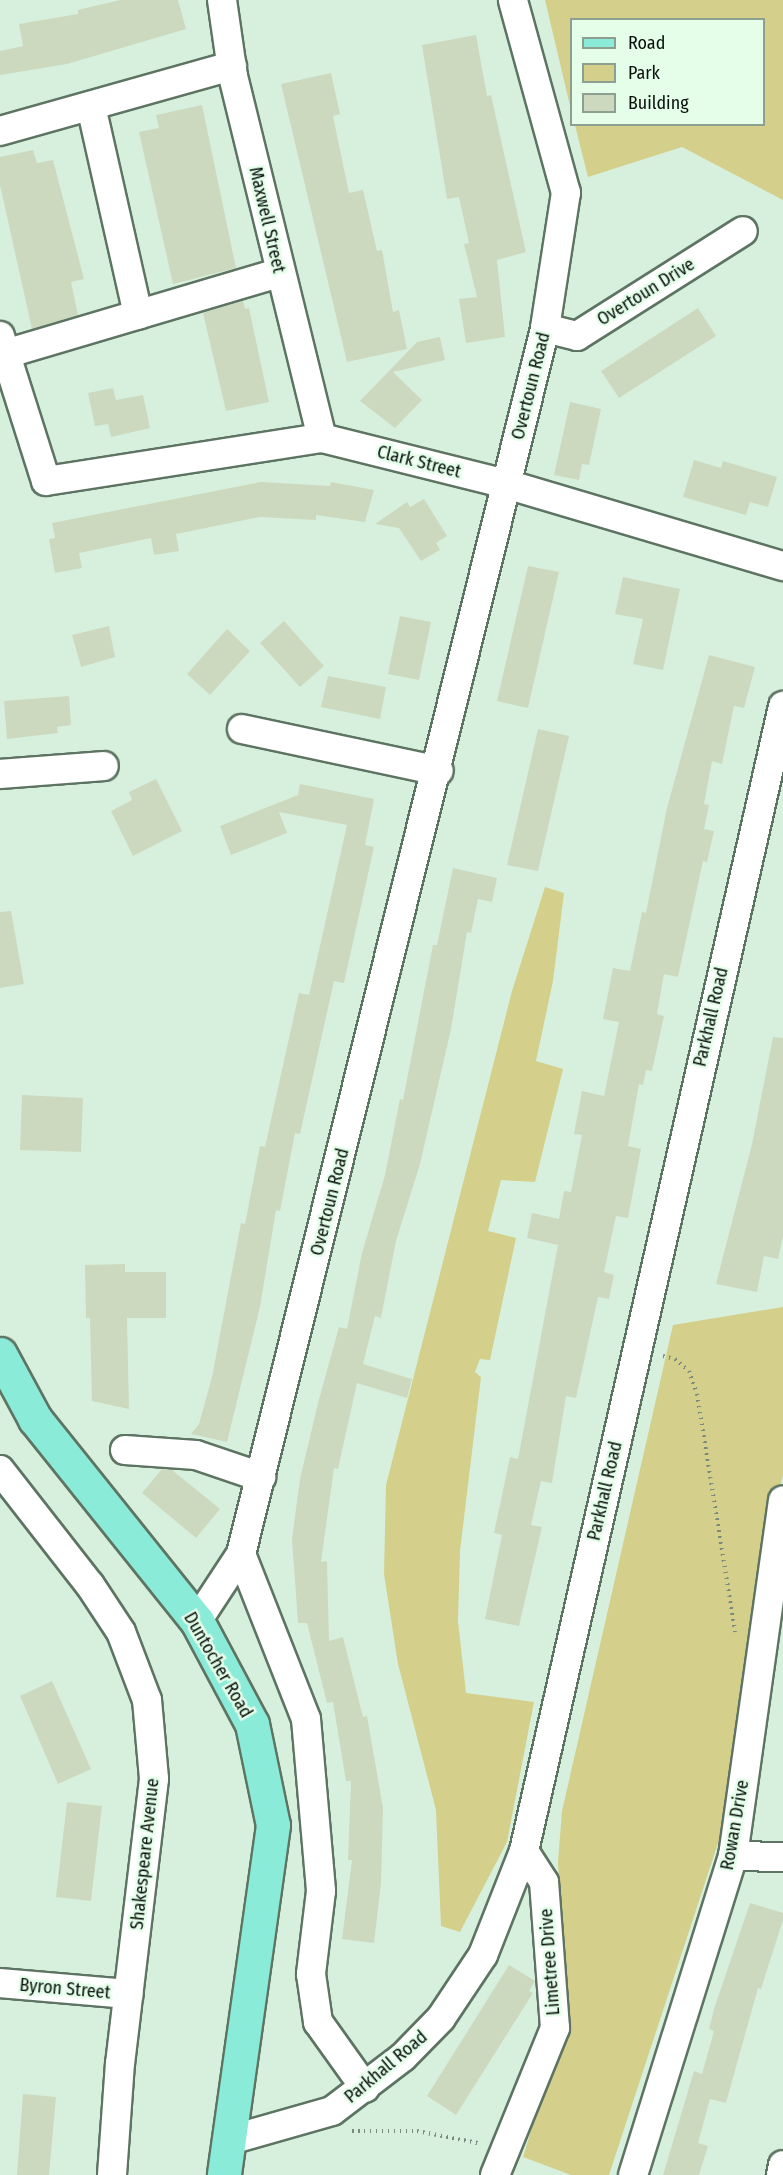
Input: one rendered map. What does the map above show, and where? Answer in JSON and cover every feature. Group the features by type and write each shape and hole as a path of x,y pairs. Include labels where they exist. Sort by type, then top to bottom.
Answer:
{"main road":[{"name":"Duntocher Road","path":"0,1354 35,1419 197,1621 252,1724 273,1825 224,2175"}],"street":[{"name":"Maxwell Street","path":"222,0 232,66 279,273 322,438"},
{"name":"Overtoun Road","path":"197,1621 241,1554 438,771 545,328 566,193 513,0"},
{"path":"0,131 232,66"},
{"path":"91,106 138,315"},
{"name":"Overtoun Drive","path":"545,328 577,336 743,231"},
{"path":"3,345 138,315 279,273"},
{"name":"Clark Street","path":"3,345 46,480 322,438 506,484 783,566"},
{"name":"Parkhall Road","path":"230,2140 332,2111 365,2088 441,2018 483,1955 524,1851 783,706"},
{"path":"242,729 438,771"},
{"path":"0,774 104,766"},
{"path":"125,1450 196,1455 261,1477"},
{"name":"Shakespeare Avenue","path":"0,1470 90,1585 121,1632 147,1701 154,1779 129,1994 112,2175"},
{"name":"Rowan Drive","path":"633,2175 733,1856 783,1500"},
{"path":"241,1554 306,1719 321,1891 311,1974 318,2022 365,2088"},
{"name":"Limetree Drive","path":"500,2163 555,2028 544,1882 524,1851"},
{"path":"733,1856 783,1857"},
{"name":"Byron Street","path":"0,1983 129,1994"},
{"path":"781,2175 783,2165"}],"path":[{"path":"637,1348 675,1359 689,1371 697,1394 736,1639 748,1657 759,1664"},
{"path":"332,2111 344,2131 426,2133 469,2139 500,2163"}],"green space":[{"path":"545,0 783,0 783,200 682,147 588,177 575,126 765,126 765,18 570,18 570,106"},
{"path":"545,887 564,893 553,981 536,1061 563,1069 535,1182 501,1180 488,1231 516,1238 490,1360 480,1359 475,1372 481,1377 460,1551 458,1621 466,1693 534,1702 507,1842 460,1932 441,1926 436,1810 398,1664 384,1574 386,1485 512,991"},
{"path":"783,1307 783,1475 754,1593 721,1834 609,2175 571,2175 523,2157 565,2020 558,1862 562,1811 673,1325"}],"building":[{"path":"120,0 178,0 186,29 67,64 0,75 0,51 23,46 19,24 78,14 78,10"},
{"path":"476,35 487,96 491,95 526,252 497,260 505,337 466,343 459,299 477,297 464,244 469,243 459,197 447,199 422,45"},
{"path":"331,73 340,114 333,116 349,193 363,190 377,251 382,250 393,312 399,310 407,349 347,362 281,84"},
{"path":"202,105 236,268 173,284 139,132 159,128 156,115"},
{"path":"33,150 37,163 53,160 84,279 71,282 78,315 32,329 0,185 0,157"},
{"path":"243,301 245,309 249,308 269,402 226,411 203,313"},
{"path":"698,308 716,336 619,398 601,371"},
{"path":"440,337 445,360 393,372 422,400 395,428 360,401 417,342"},
{"path":"113,388 116,400 143,395 150,428 111,437 108,424 95,426 88,393"},
{"path":"570,402 601,409 589,465 582,464 579,480 554,475"},
{"path":"694,460 721,468 723,461 777,477 768,507 750,502 746,515 683,497"},
{"path":"261,482 330,486 331,482 374,490 365,522 316,515 316,520 260,517 176,534 179,551 154,555 151,538 79,553 82,568 55,573 49,539 55,538 52,523"},
{"path":"424,499 447,536 436,543 440,550 421,561 399,528 375,524 407,502 410,507"},
{"path":"528,566 559,572 528,708 497,701"},
{"path":"623,577 680,589 663,670 633,664 643,619 615,614"},
{"path":"400,616 431,622 419,680 388,674"},
{"path":"284,621 324,666 300,687 260,643"},
{"path":"109,626 115,657 81,667 72,635"},
{"path":"227,629 250,651 210,695 187,674"},
{"path":"709,655 755,667 744,708 734,706 722,764 712,761 704,804 709,805 704,829 714,831 707,862 703,861 678,977 664,974 657,1014 664,1016 652,1071 646,1070 643,1085 639,1084 628,1146 641,1149 628,1218 616,1216 604,1272 614,1275 609,1299 598,1297 576,1398 566,1396 552,1483 541,1481 531,1525 542,1527 519,1626 485,1619 502,1535 494,1533 510,1457 518,1459 558,1245 527,1238 532,1213 559,1219 564,1191 571,1192 582,1135 574,1134 582,1091 604,1096 619,1022 603,1019 613,968 630,971 642,912 646,913 667,808"},
{"path":"328,676 386,687 380,719 321,707"},
{"path":"69,696 71,725 57,727 58,733 7,739 4,701"},
{"path":"538,729 569,736 538,871 507,865"},
{"path":"156,779 182,831 133,856 111,811 132,800 129,792"},
{"path":"300,784 374,799 365,845 374,847 344,983 334,981 300,1134 295,1133 280,1211 276,1210 260,1307 227,1442 191,1434 199,1424 212,1377 241,1223 245,1224 260,1146 265,1147 299,993 309,995 347,825 279,812 287,833 231,855 220,826 298,795"},
{"path":"453,868 497,878 492,902 478,899 471,933 467,932 451,1029 420,1164 396,1241 381,1318 375,1316 363,1364 412,1379 407,1398 357,1383 338,1469 334,1468 321,1562 327,1561 329,1641 343,1637 363,1717 367,1716 383,1808 381,1883 374,1943 342,1939 352,1860 348,1860 351,1781 346,1781 333,1702 327,1703 307,1623 298,1623 292,1539 300,1479 318,1403 339,1327 347,1329 362,1253 385,1175 400,1099 403,1100 433,945 437,945"},
{"path":"11,911 24,984 0,988 0,912"},
{"path":"773,1037 783,1038 783,1236 778,1259 764,1256 757,1292 716,1284 752,1144"},
{"path":"22,1095 83,1098 81,1152 20,1150"},
{"path":"125,1264 125,1272 166,1272 166,1318 127,1318 129,1409 92,1401 90,1318 86,1318 85,1265"},
{"path":"162,1469 172,1470 220,1509 196,1538 142,1493"},
{"path":"52,1681 91,1769 58,1784 20,1696"},
{"path":"67,1802 102,1806 91,1901 56,1897"},
{"path":"750,1903 783,1913 783,1920 761,1989 758,1988 726,2103 710,2099 698,2143 708,2146 699,2175 663,2175 694,2071 702,2074 714,2031 709,2029 714,2009"},
{"path":"509,1965 535,1981 529,1991 533,1993 456,2115 427,2096"},
{"path":"23,2094 56,2097 49,2175 17,2175"}]}
